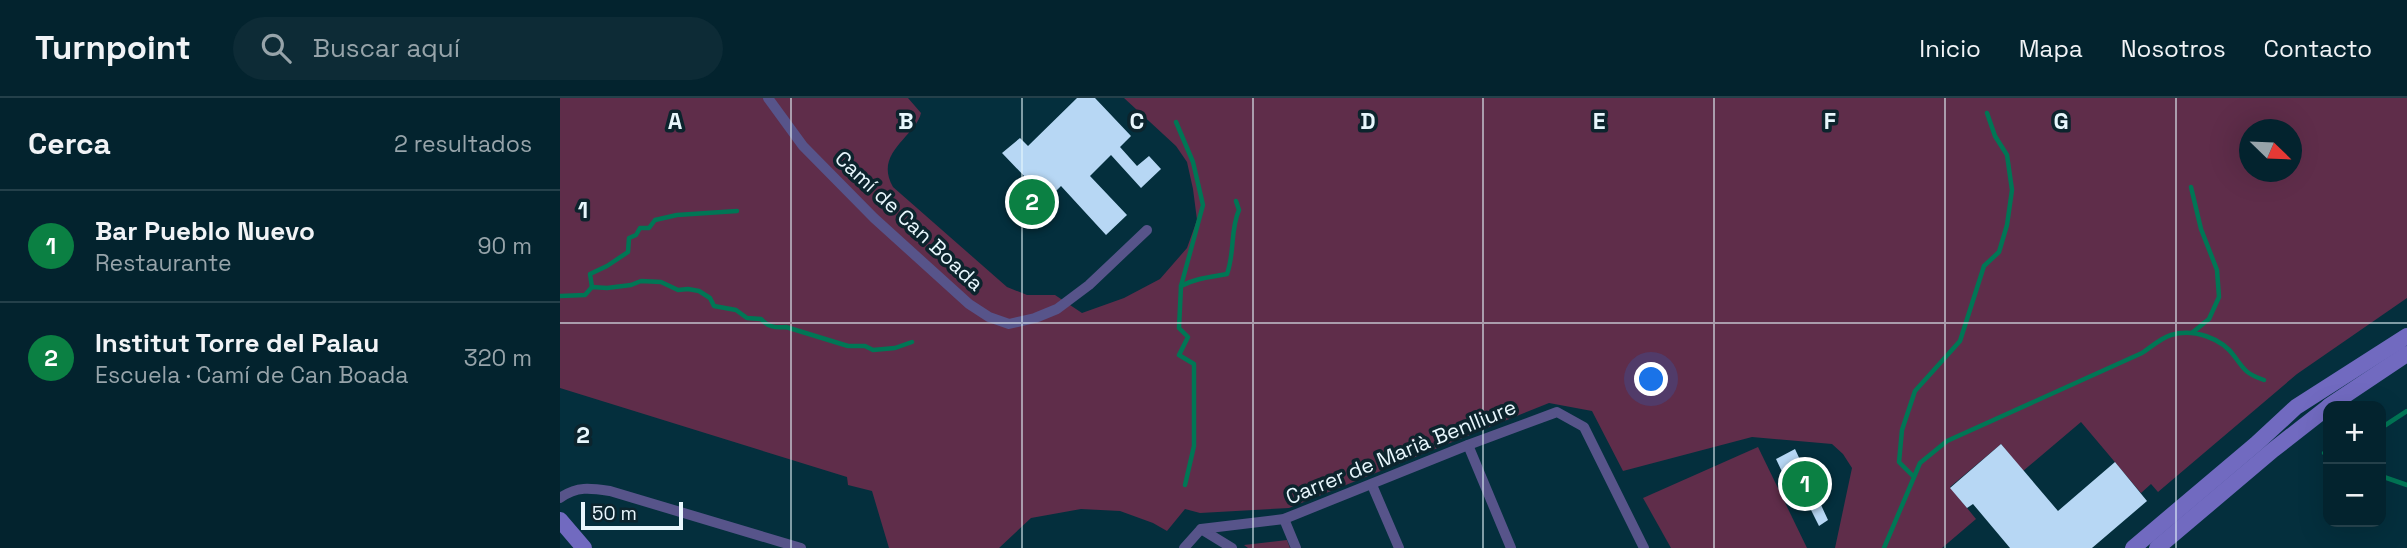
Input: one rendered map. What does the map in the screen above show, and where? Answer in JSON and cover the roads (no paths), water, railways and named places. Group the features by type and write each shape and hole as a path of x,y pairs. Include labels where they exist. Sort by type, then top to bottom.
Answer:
{"street":[{"name":"Camí de Can Boada","path":"768,98 823,169 969,304 989,317 1009,324 1057,309 1089,285 1147,230"},
{"path":"2133,548 2296,407 2407,336"},
{"path":"2338,401 2407,354"},
{"name":"Carrer de Marià Benlliure","path":"1201,528 1284,519 1556,412 1584,427 1644,548"},
{"path":"2157,548 2323,412"},
{"path":"1468,445 1511,548"},
{"path":"1372,485 1399,548"},
{"path":"560,498 572,490 585,487 610,491 801,548"},
{"path":"1284,519 1296,548"},
{"path":"560,520 584,548"},
{"path":"1184,548 1201,528 1232,548"}],"waterway":[{"path":"1913,476 1899,462 1902,430 1915,391 1960,341 1984,266 1999,252 2007,225 2012,190 2007,155 1995,136 1987,113"},
{"path":"1176,122 1193,162 1203,205 1181,286 1179,328 1188,337 1179,355 1194,364 1194,446 1185,485"},
{"path":"2191,187 2201,229 2217,270 2219,297 2209,319 2193,332"},
{"path":"1181,286 1198,279 1227,274 1234,225 1239,210 1236,201"},
{"path":"592,287 590,274 628,252 629,238 636,235 640,228 649,228 655,220 677,215 737,211"},
{"path":"560,296 585,295 592,287 607,288 641,281 661,282 678,290 699,291 710,298 714,306 736,310 747,318 761,319 772,326 786,327 848,346 865,346 873,350 895,348 912,342"},
{"path":"1884,548 1920,463 1947,441 2142,353 2167,336 2188,333 2215,340 2229,350 2247,372 2264,380"},
{"path":"2386,425 2407,411"},
{"path":"2386,478 2407,485"}],"place":[{"name":"Institut Torre del Palau","path":"1032,202"},
{"name":"Bar Pueblo Nuevo","path":"1805,484"}]}
